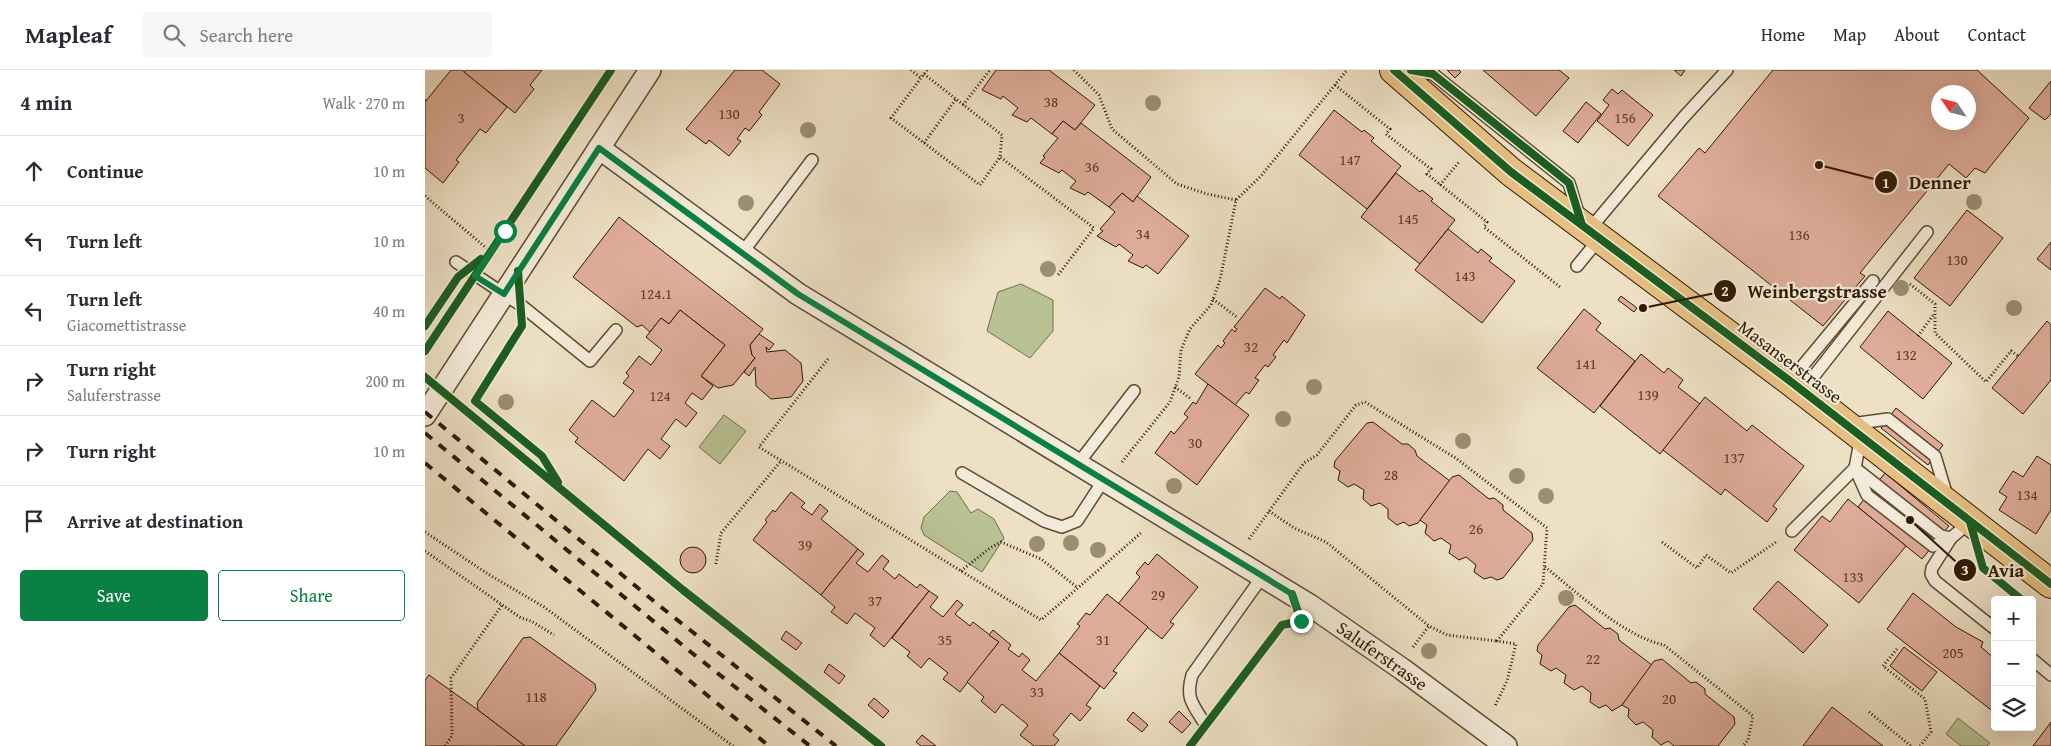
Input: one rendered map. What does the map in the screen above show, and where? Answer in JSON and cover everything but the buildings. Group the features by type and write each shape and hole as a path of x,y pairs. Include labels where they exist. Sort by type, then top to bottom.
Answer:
{"main road":[{"name":"Masanserstrasse","path":"1394,70 1497,160 1854,430 1957,522 2051,584"}],"street":[{"path":"425,415 650,70"},
{"name":"Saluferstrasse","path":"599,148 798,294 1077,465 1111,474 1262,577 1311,606 1402,669 1506,746"}],"lane":[{"path":"1411,70 1433,74 1569,183 1590,231"},
{"path":"1577,266 1590,231 1677,125 1727,70"},
{"path":"742,254 812,160"},
{"path":"1796,386 1927,232"},
{"path":"456,262 504,294 590,361 616,330"},
{"path":"1796,386 1873,281"},
{"path":"1077,465 1134,391"},
{"path":"1854,430 1855,468 1867,495 1933,546 1957,522"},
{"path":"1792,531 1855,468"},
{"path":"962,474 1044,521 1062,526 1077,521 1111,474"},
{"path":"1957,522 1931,574 1935,581 1991,626"},
{"path":"1203,721 1189,700 1191,675 1262,577"},
{"path":"2036,662 2051,674"}],"path":[{"path":"911,70 923,76 956,99 1002,136 1000,157 980,185 891,118 923,76 927,70"},
{"path":"963,105 990,70"},
{"path":"1074,70 1099,95 1112,129 1177,184 1207,194 1236,200"},
{"path":"1111,474 1170,402 1179,377 1181,350 1190,329 1211,305 1220,280 1236,200 1261,176 1347,70"},
{"path":"1335,85 1390,129 1386,134 1431,169 1427,174 1487,222 1484,227 1560,287"},
{"path":"924,143 956,99"},
{"path":"1000,157 1094,228 1058,275"},
{"path":"1440,185 1460,161"},
{"path":"425,196 493,248 471,273"},
{"path":"1906,281 1935,304 1935,333 1986,382 2011,351 2018,356"},
{"path":"1213,299 1238,318"},
{"path":"1918,336 1935,313"},
{"path":"828,359 759,447 1041,620 1147,527"},
{"path":"1175,387 1191,399"},
{"path":"1244,545 1304,463 1317,455 1357,405 1365,402 1457,459 1547,528 1543,584 1497,641"},
{"path":"716,564 721,533 781,461"},
{"path":"1269,511 1294,528 1326,542 1429,626 1447,635 1517,644 1507,681 1492,712"},
{"path":"1662,542 1697,568 1706,555 1731,573 1792,531"},
{"path":"425,532 488,574 544,607 733,746"},
{"path":"961,571 990,548 1001,542 1047,562 1078,588"},
{"path":"425,552 521,618 531,621 554,634"},
{"path":"1544,567 1619,623 1653,643 1664,646 1753,716 1747,740 1743,746"},
{"path":"445,746 452,736 451,678 502,605"},
{"path":"1409,652 1429,626"},
{"path":"1897,649 1883,666 1925,699 1931,732 1920,746"},
{"path":"1869,712 1911,746"}],"green space":[{"path":"1021,284 1053,300 1053,331 1030,358 987,331 998,292"},
{"path":"724,415 746,431 720,464 699,447"},
{"path":"950,491 957,492 971,513 978,509 994,519 1004,538 982,572 924,535 921,528 924,517"},
{"path":"1958,718 1990,743 1987,746 1961,746 1946,734"}],"railway":[{"path":"425,412 661,607 836,746"},
{"path":"425,433 692,653 810,746"},
{"path":"425,463 769,746"}],"cycle path":[{"path":"425,351 611,70"},
{"path":"1394,70 1511,172 1790,381 2051,584"},
{"path":"1411,70 1433,74 1569,183 1582,225"},
{"path":"425,326 458,277 481,259"},
{"path":"518,271 522,326 475,401 542,456 558,482"},
{"path":"425,377 683,590 881,746"},
{"path":"1970,522 1983,568 2017,596"},
{"path":"1190,746 1282,625 1301,621 1292,594"}],"place":[{"name":"Denner","path":"1819,165"},
{"name":"Weinbergstrasse","path":"1643,308"},
{"name":"Avia","path":"1910,520"}],"route":[{"path":"505,231 475,276 504,294 599,148 798,294 1292,594 1301,621"}]}
